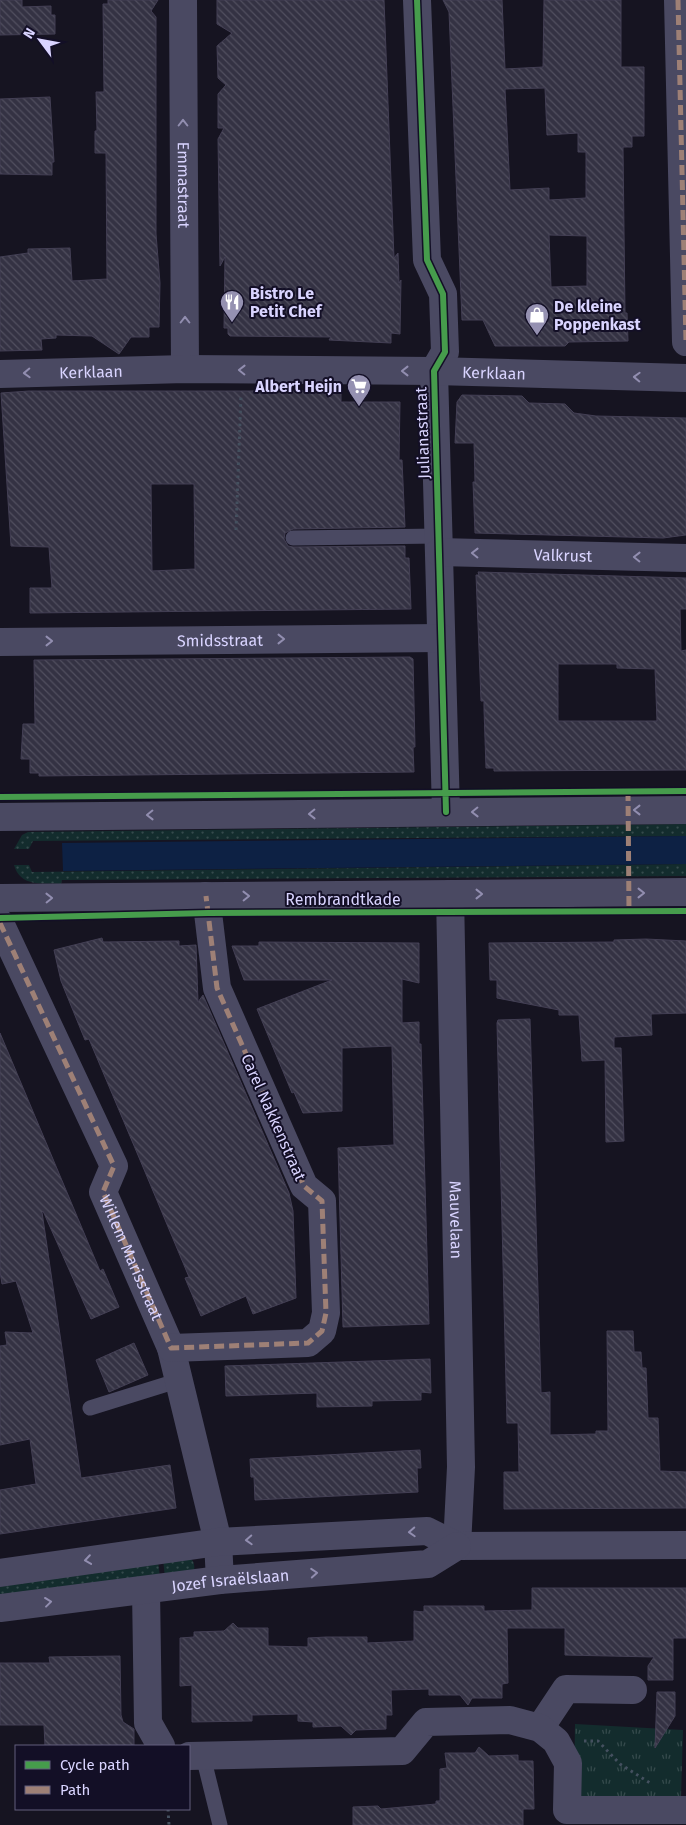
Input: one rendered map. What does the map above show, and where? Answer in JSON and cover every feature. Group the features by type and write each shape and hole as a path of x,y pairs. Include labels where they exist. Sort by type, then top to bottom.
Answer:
{"street":[{"name":"Emmastraat","path":"183,0 185,369"},
{"name":"Julianastraat","path":"417,0 427,260 443,294 445,352 434,371 446,812"},
{"path":"678,0 686,342"},
{"name":"Kerklaan","path":"0,374 185,369 434,371 686,378"},
{"name":"Valkrust","path":"438,544 686,558"},
{"name":"Smidsstraat","path":"0,642 441,638"},
{"path":"0,817 686,810"},
{"name":"Rembrandtkade","path":"0,898 686,892"},
{"name":"Mauvelaan","path":"450,894 461,1467 457,1546"},
{"name":"Carel Nakkenstraat","path":"171,1348 308,1342 322,1331 326,1313 322,1201 304,1186 217,988 206,896"},
{"name":"Willem Marisstraat","path":"0,923 114,1166 103,1192 171,1348 218,1542 220,1580"},
{"path":"0,1573 218,1542 427,1531 457,1546 686,1545"},
{"name":"Jozef Israëlslaan","path":"0,1608 220,1580 428,1564 457,1546"},
{"path":"146,1590 148,1723 160,1745"},
{"path":"548,1735 566,1689 633,1690"},
{"path":"196,1756 402,1752 426,1722 510,1720 548,1735 568,1763 567,1810 686,1810"}],"lane":[{"path":"293,538 438,544"},
{"path":"90,1408 180,1380"},
{"path":"196,1756 220,1825"}],"path":[{"path":"236,530 242,370"},
{"path":"548,1735 598,1741 620,1764 653,1785"},
{"path":"168,1810 169,1825"}],"green space":[{"path":"686,824 686,836 33,841 29,849 14,849 22,835 28,832"},
{"path":"686,864 686,876 62,880 61,884 39,883 26,880 17,872 14,865 29,865 32,872"},
{"path":"187,1556 193,1563 194,1572 165,1578 163,1559"},
{"path":"158,1560 160,1578 0,1601 0,1583"},
{"path":"575,1724 683,1730 681,1797 582,1799 574,1791"}],"water":[{"path":"686,836 686,864 63,871 62,843"}],"building":[{"path":"0,0 22,0 22,7 51,6 51,15 55,15 55,34 0,35"},
{"path":"108,0 158,0 151,11 156,17 156,234 160,283 159,327 149,327 149,337 131,337 119,354 92,336 56,335 56,338 41,339 42,350 0,351 0,257 28,253 28,249 70,248 72,281 107,279 106,153 95,153 95,131 97,131 96,92 104,92 103,4 108,4"},
{"path":"217,0 384,0 394,258 398,253 399,283 401,280 400,334 391,333 391,343 329,340 331,337 230,336 228,328 224,328 225,257 220,266 218,139 224,128 218,128 218,94 226,85 218,78 217,46 232,33 217,24"},
{"path":"443,0 502,0 505,69 543,67 544,0 621,0 621,67 644,67 644,136 632,136 632,147 623,147 625,313 627,313 628,341 569,342 565,346 495,346 483,320 462,320 449,12","holes":["545,88 547,135 578,133 578,152 586,152 586,198 549,200 549,188 510,190 505,89","549,235 587,236 587,286 551,287"]},
{"path":"50,97 54,162 52,162 52,175 0,174 0,99"},
{"path":"29,391 313,391 341,393 341,402 400,402 399,460 402,460 405,527 293,529 285,533 284,539 288,546 293,547 405,546 405,558 409,558 411,609 30,613 30,588 52,588 49,547 11,546 1,393","holes":["151,484 194,484 195,569 152,571"]},
{"path":"462,395 522,396 529,403 565,404 574,413 596,416 686,418 686,535 663,538 475,533 474,443 455,443 457,402"},
{"path":"478,572 686,578 686,609 680,609 681,651 686,650 686,770 494,771 494,768 486,768 484,701 481,701 476,575 479,575","holes":["558,664 617,664 617,668 655,669 657,721 558,721"]},
{"path":"410,657 413,659 414,772 39,776 39,773 30,773 30,759 21,759 23,724 35,724 34,660"},
{"path":"102,938 103,942 179,941 179,946 196,945 198,1002 203,995 289,1193 293,1211 296,1298 253,1314 246,1296 201,1316 185,1278 189,1277 89,1039 85,1040 61,981 54,950"},
{"path":"614,940 686,941 686,1013 651,1014 652,1035 614,1037 614,1048 621,1048 624,1141 606,1142 605,1060 582,1061 579,1015 559,1015 559,1010 497,998 497,980 490,980 489,943 614,942"},
{"path":"259,942 419,943 419,983 402,979 402,1023 419,1022 419,1044 421,1044 429,1324 343,1327 338,1148 394,1145 392,1046 342,1048 342,1111 303,1113 294,1092 292,1093 257,1009 332,980 244,980 232,946 259,946"},
{"path":"530,1019 541,1393 550,1392 550,1435 596,1434 596,1431 608,1431 607,1331 633,1331 634,1352 641,1352 642,1368 646,1368 648,1418 658,1418 660,1471 686,1472 686,1508 504,1509 504,1472 519,1472 518,1423 507,1423 497,1023 498,1020"},
{"path":"0,1033 100,1271 103,1269 119,1307 91,1319 43,1211 81,1478 170,1465 176,1508 0,1534 0,1490 36,1484 30,1439 0,1445 0,1346 7,1345 5,1332 33,1333 16,1281 2,1284 0,1272"},
{"path":"134,1343 148,1375 109,1392 96,1360"},
{"path":"430,1359 431,1393 421,1392 421,1400 372,1401 372,1406 317,1407 317,1393 226,1396 225,1366"},
{"path":"420,1450 421,1468 417,1468 418,1492 255,1500 254,1477 251,1477 250,1459"},
{"path":"532,1588 686,1588 686,1638 673,1638 673,1680 648,1680 648,1666 654,1657 565,1655 565,1628 507,1628 508,1683 502,1684 502,1698 472,1698 468,1705 460,1695 429,1695 429,1689 391,1690 392,1715 386,1715 386,1729 356,1730 351,1735 341,1726 313,1727 313,1722 298,1721 298,1714 252,1715 252,1721 192,1722 192,1685 180,1686 180,1638 194,1637 194,1632 224,1631 233,1623 238,1628 268,1628 268,1646 308,1647 308,1638 326,1637 367,1637 367,1643 414,1641 414,1611 424,1612 424,1606 484,1606 484,1611 532,1610"},
{"path":"120,1656 121,1715 123,1722 134,1729 134,1745 45,1745 44,1725 0,1725 0,1663 50,1663 49,1657"},
{"path":"657,1692 675,1692 675,1716 655,1748"},
{"path":"479,1747 489,1756 518,1755 518,1761 533,1761 534,1809 523,1809 523,1825 353,1825 353,1807 378,1806 381,1809 436,1804 436,1801 440,1801 440,1769 447,1768 445,1753 475,1753"}],"marked path":[{"path":"678,0 686,342"},
{"path":"628,791 629,911"},
{"path":"0,923 114,1166 103,1192 171,1348 308,1343 322,1331 326,1313 322,1201 304,1186 217,988 206,896"}],"cycle path":[{"path":"417,0 427,260 443,294 445,352 434,371 446,812"},
{"path":"0,797 686,791"},
{"path":"0,918 208,913 686,911"}],"place":[{"name":"Bistro Le Petit Chef","path":"232,323"},
{"name":"De kleine Poppenkast","path":"537,336"},
{"name":"Albert Heijn","path":"359,407"}]}
